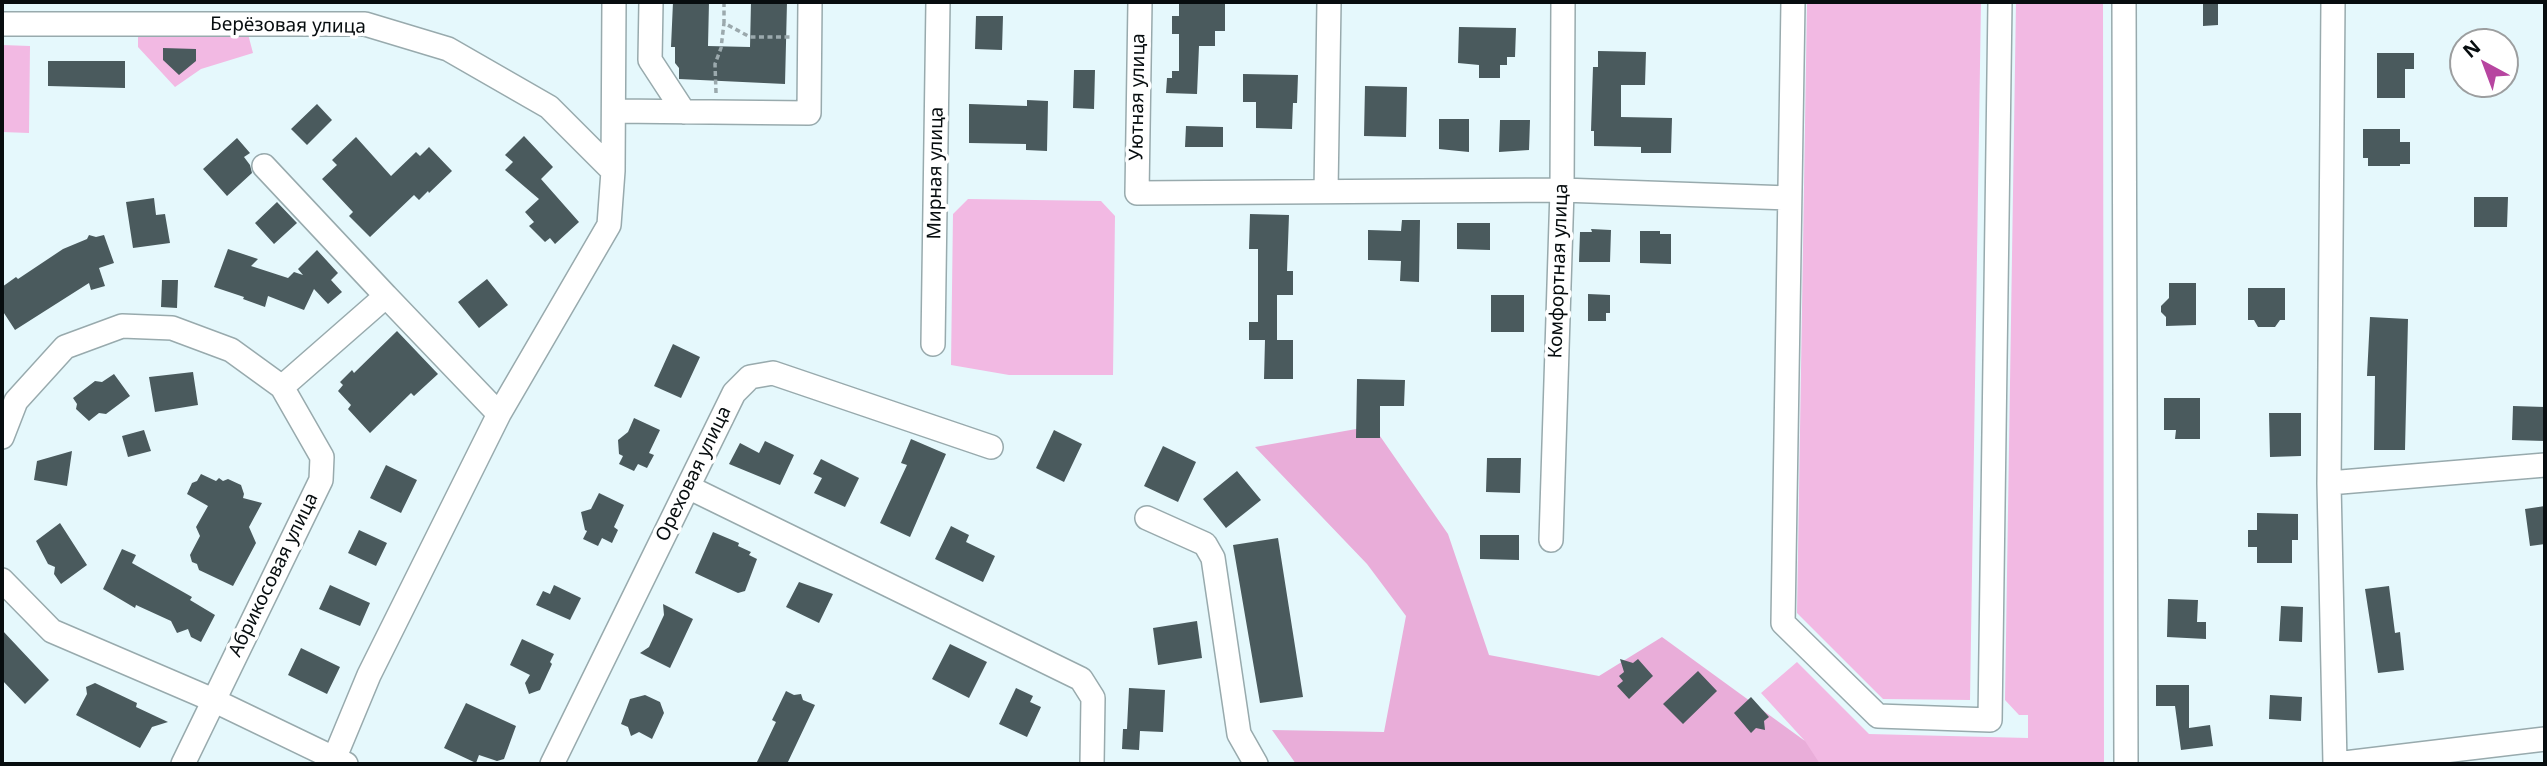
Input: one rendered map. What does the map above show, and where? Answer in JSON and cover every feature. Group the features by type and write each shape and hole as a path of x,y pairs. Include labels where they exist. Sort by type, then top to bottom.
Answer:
{"street":[{"path":"2,580 52,631 213,700 338,762 369,676 499,414 609,225 613,171 614,2"},
{"path":"651,2 650,60 684,112"},
{"path":"614,111 809,113 810,2"},
{"name":"Мирная улица","path":"933,344 938,2"},
{"name":"Уютная улица","path":"1140,2 1137,193 1326,191"},
{"path":"1329,2 1326,191 1562,190 1789,198"},
{"name":"Комфортная улица","path":"1550,540 1562,190 1563,2"},
{"path":"1793,2 1783,623 1878,716 1990,720 2000,2"},
{"path":"2124,2 2126,764"},
{"path":"2333,2 2329,483 2336,764 2545,739"},
{"name":"Берёзовая улица","path":"2,24 365,24 448,49 549,107 613,171"},
{"path":"264,166 499,414"},
{"path":"282,387 386,296"},
{"name":"Абрикосовая улица","path":"2,437 9,396 65,347 122,326 172,328 231,350 282,387 322,457 321,480 183,764"},
{"name":"Ореховая улица","path":"552,764 734,393 750,377 773,373 990,447"},
{"path":"2329,483 2545,465"},
{"path":"688,487 1081,679 1093,698 1092,764"},
{"path":"1147,517 1205,544 1213,558 1239,734 1255,764"}],"path":[{"path":"717,112 715,64 721,48 724,2"},
{"path":"724,23 750,37 810,38"}],"shaded area":[{"path":"1807,2 1981,2 1970,700 1883,699 1797,613"},
{"path":"2016,2 2103,2 2104,764 1812,764 1804,740 1761,693 1797,662 1869,734 2028,738 2028,715 2019,715 2005,700"},
{"path":"138,33 248,34 253,53 201,69 175,87 138,47"},
{"path":"2,45 30,46 29,133 2,132"},
{"path":"968,199 1101,201 1115,216 1113,375 1009,375 951,365 953,214"},
{"path":"1373,426 1448,534 1489,655 1599,676 1662,637 1805,741 1820,764 1296,764 1272,730 1384,732 1406,616 1367,564 1255,447"}],"building":[{"path":"673,2 709,2 708,46 750,47 751,2 787,2 785,84 679,79 675,47 671,47"},
{"path":"1179,2 1225,2 1225,31 1215,31 1215,46 1199,46 1197,94 1166,93 1167,78 1172,78 1172,71 1179,71 1179,34 1172,34 1172,16 1179,16"},
{"path":"2203,2 2218,2 2218,25 2203,26"},
{"path":"976,16 1003,16 1002,50 975,49"},
{"path":"1459,27 1516,28 1515,57 1507,57 1507,65 1500,65 1500,78 1479,78 1479,65 1458,63"},
{"path":"163,48 196,49 196,61 179,75 163,60"},
{"path":"1598,51 1646,52 1645,85 1621,85 1621,117 1672,118 1671,153 1641,153 1641,147 1594,146 1594,131 1591,131 1593,67 1598,67"},
{"path":"2377,53 2414,53 2414,69 2405,69 2405,98 2377,98"},
{"path":"48,61 125,61 125,88 48,86"},
{"path":"1074,70 1095,70 1094,109 1073,108"},
{"path":"1243,74 1298,75 1292,129 1256,128 1256,102 1243,102"},
{"path":"1365,86 1407,87 1406,137 1364,136"},
{"path":"1027,100 1048,101 1047,151 1026,150 1026,144 969,143 969,104 1027,106"},
{"path":"317,104 332,120 307,145 291,129"},
{"path":"1439,119 1469,119 1469,152 1439,149"},
{"path":"1500,120 1530,120 1529,150 1499,152"},
{"path":"1186,126 1223,127 1223,147 1185,147"},
{"path":"2363,129 2400,129 2400,142 2410,142 2410,164 2368,166 2368,158 2363,158"},
{"path":"524,136 553,167 541,179 579,222 555,244 550,238 545,242 529,226 534,222 525,212 539,199 505,170 513,162 505,155"},
{"path":"356,137 391,176 416,152 420,156 429,147 452,171 419,200 414,195 370,237 349,216 353,212 322,179 337,165 332,160"},
{"path":"237,138 250,153 244,157 252,173 227,196 203,169"},
{"path":"2474,197 2508,197 2507,227 2474,227"},
{"path":"154,198 156,215 165,214 170,243 133,248 126,202"},
{"path":"277,202 297,223 274,244 255,223"},
{"path":"1250,214 1289,215 1287,271 1293,271 1293,295 1277,295 1277,340 1293,340 1293,379 1264,379 1265,340 1249,340 1249,322 1258,322 1258,249 1249,249"},
{"path":"1402,220 1420,220 1419,282 1400,281 1401,261 1368,260 1368,230 1401,231"},
{"path":"1457,223 1490,223 1490,250 1457,249"},
{"path":"1591,229 1611,230 1610,262 1579,262 1580,232 1592,232"},
{"path":"1640,231 1671,234 1671,264 1640,263"},
{"path":"89,235 104,235 114,263 99,268 105,286 91,290 89,283 15,330 2,310 2,287 63,249 87,239"},
{"path":"228,249 258,259 251,266 288,278 294,272 303,275 298,269 317,250 338,273 331,280 342,292 328,304 314,289 304,310 268,296 265,307 243,299 244,297 214,287"},
{"path":"487,279 508,305 479,328 458,302"},
{"path":"162,280 178,280 177,308 161,307"},
{"path":"2169,283 2196,283 2196,325 2166,326 2166,317 2161,312 2161,306 2169,298"},
{"path":"2248,288 2285,288 2285,320 2280,320 2275,327 2258,327 2254,320 2248,320"},
{"path":"1588,294 1610,295 1610,313 1606,313 1606,321 1588,321"},
{"path":"1491,295 1524,295 1524,332 1491,332"},
{"path":"2370,317 2408,319 2405,450 2374,450 2375,376 2367,376"},
{"path":"397,331 438,374 414,396 411,393 370,433 348,409 351,405 338,391 343,385 340,382 352,370 354,373"},
{"path":"673,344 700,357 681,398 654,386"},
{"path":"193,372 198,405 155,412 149,377"},
{"path":"114,374 130,396 106,414 99,413 89,421 76,409 77,404 73,398 95,381 102,382"},
{"path":"1357,379 1405,380 1404,406 1380,406 1380,438 1356,438"},
{"path":"2164,398 2200,398 2200,439 2175,439 2176,430 2164,430"},
{"path":"2513,406 2545,407 2545,441 2512,440"},
{"path":"2269,413 2301,413 2301,456 2270,457"},
{"path":"634,418 660,430 649,453 654,455 647,468 638,464 634,471 619,464 623,456 619,454 618,440 628,432"},
{"path":"144,430 151,451 128,457 122,436"},
{"path":"1054,430 1082,444 1064,482 1036,468"},
{"path":"911,439 946,454 910,537 880,523 907,465 901,463"},
{"path":"765,441 794,455 780,485 729,464 740,443 759,453"},
{"path":"1163,446 1196,462 1178,502 1144,486"},
{"path":"72,451 67,486 34,480 37,461"},
{"path":"1487,458 1521,458 1520,493 1486,492"},
{"path":"821,459 859,478 845,507 814,493 822,478 813,474"},
{"path":"386,465 417,480 401,513 370,498"},
{"path":"1237,471 1261,500 1226,528 1203,499"},
{"path":"201,474 216,481 219,478 223,481 228,479 241,485 243,498 262,503 249,527 256,543 233,586 199,570 190,555 200,536 196,527 208,506 187,494 192,483 197,481"},
{"path":"599,493 624,505 614,527 618,530 612,543 602,538 598,546 583,539 587,531 581,512 591,509"},
{"path":"2545,506 2545,544 2530,546 2525,509"},
{"path":"2257,513 2298,514 2298,540 2292,540 2292,563 2257,563 2257,547 2248,547 2248,530 2257,530"},
{"path":"60,523 87,565 61,584 54,574 55,567 48,564 36,541"},
{"path":"951,526 969,535 966,542 995,556 983,582 935,559"},
{"path":"359,530 387,543 376,566 348,553"},
{"path":"713,532 739,543 738,546 751,552 749,555 757,559 745,591 738,593 695,573"},
{"path":"1480,535 1519,535 1519,560 1480,559"},
{"path":"1278,538 1303,697 1260,703 1233,545"},
{"path":"122,549 136,555 132,563 192,597 190,600 215,615 201,642 191,637 188,629 177,633 171,621 136,605 135,608 103,589"},
{"path":"799,582 833,594 819,623 786,607"},
{"path":"330,585 370,603 360,626 319,609"},
{"path":"554,585 581,598 570,620 536,605 543,591 550,594"},
{"path":"2389,586 2395,633 2400,632 2404,670 2378,673 2365,589"},
{"path":"2168,599 2198,600 2197,622 2206,622 2206,639 2167,637"},
{"path":"663,604 693,619 670,668 640,653 649,647 664,615"},
{"path":"2281,606 2303,607 2302,642 2279,641"},
{"path":"1197,621 1202,658 1158,665 1153,628"},
{"path":"2,630 49,680 25,704 2,680"},
{"path":"522,639 554,654 540,690 529,694 525,683 530,675 510,665"},
{"path":"950,644 987,662 969,698 932,679"},
{"path":"301,648 340,667 327,694 288,675"},
{"path":"1620,659 1633,663 1638,659 1653,676 1629,699 1617,686 1623,681 1619,676 1624,672"},
{"path":"1698,671 1717,691 1683,724 1663,704"},
{"path":"95,683 137,703 136,707 168,722 152,727 140,748 76,715 87,694 86,687"},
{"path":"2156,685 2189,685 2189,728 2210,725 2213,746 2181,750 2175,706 2156,706"},
{"path":"1016,688 1033,696 1030,702 1041,707 1027,737 999,724"},
{"path":"1129,688 1165,690 1163,732 1140,731 1139,750 1122,749 1123,729 1127,729"},
{"path":"786,691 794,695 801,694 803,700 815,705 787,764 756,764 776,722 772,720"},
{"path":"645,695 660,702 664,713 652,739 639,732 631,736 628,727 621,724 630,699"},
{"path":"2270,695 2302,697 2301,721 2269,719"},
{"path":"1751,697 1769,717 1764,721 1765,730 1756,728 1751,733 1734,713"},
{"path":"466,703 516,726 504,759 497,761 479,755 476,763 444,748"}]}
